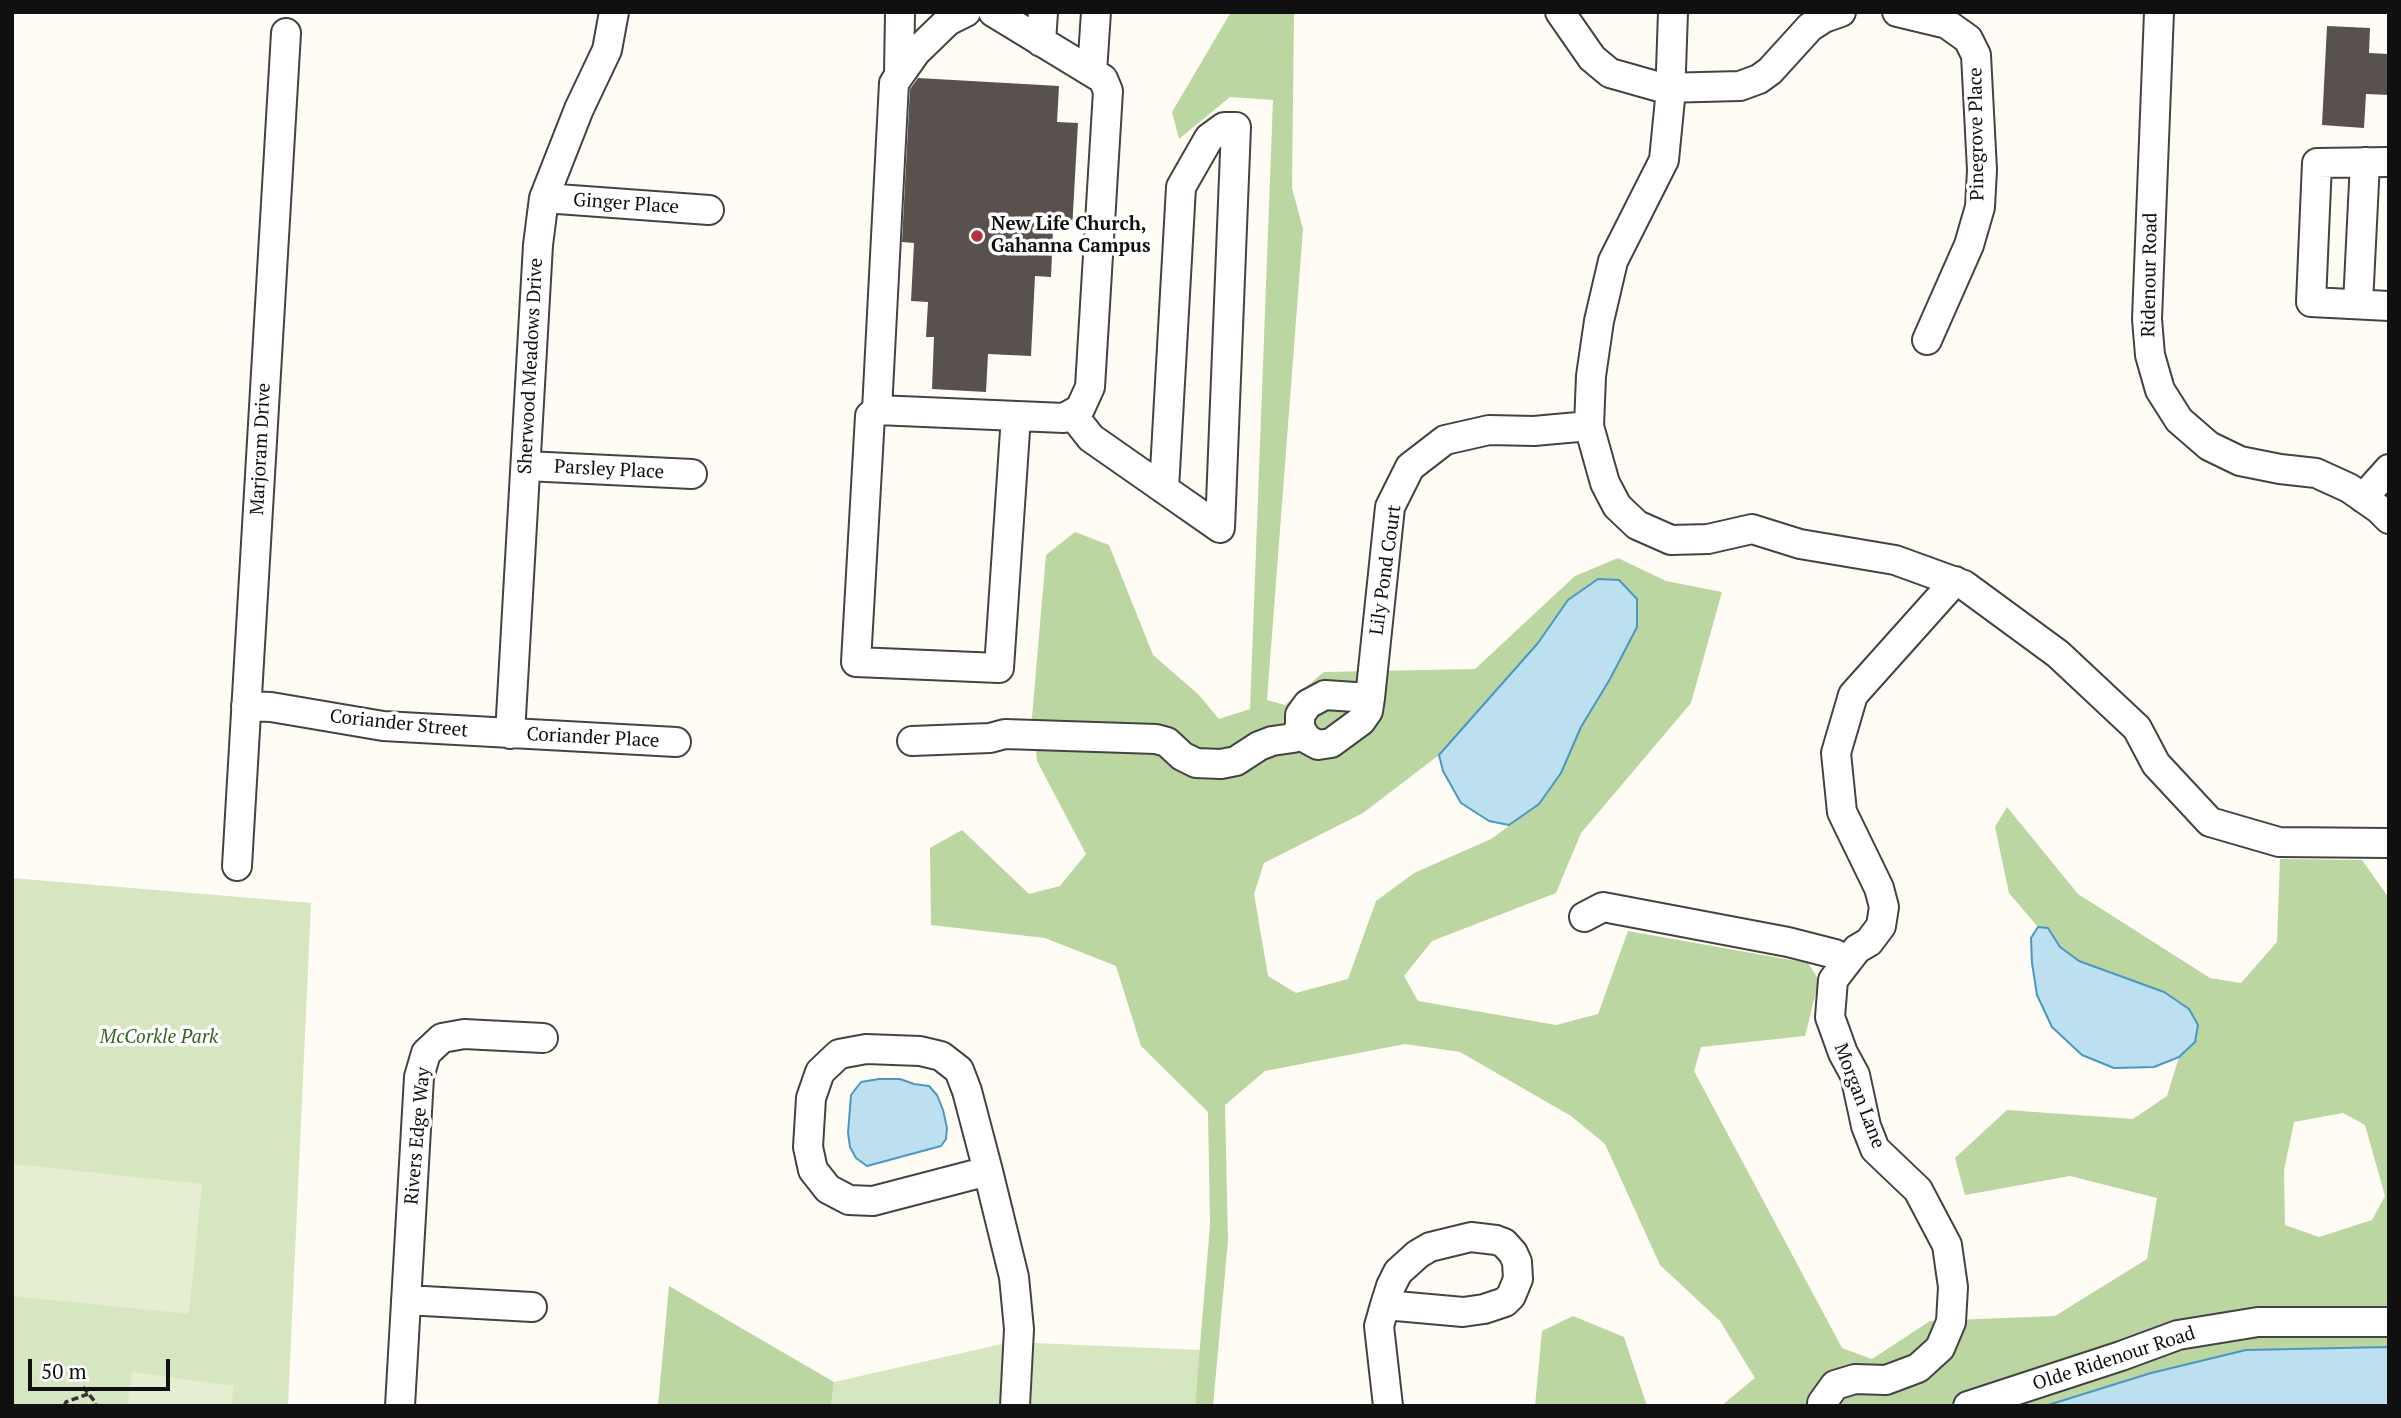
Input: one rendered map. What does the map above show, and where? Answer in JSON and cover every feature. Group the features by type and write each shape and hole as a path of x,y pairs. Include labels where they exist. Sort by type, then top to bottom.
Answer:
{"street":[{"name":"Sherwood Meadows Drive","path":"510,734 538,245 544,198 579,109 607,50 614,12"},
{"path":"899,74 900,12"},
{"path":"993,12 1092,72 1102,79 1108,91 1090,387 1080,410 1064,418 877,410 870,416 856,662 999,668 1016,416"},
{"path":"1041,42 1043,12"},
{"path":"1092,72 1096,12"},
{"path":"1560,12 1592,58 1610,72 1663,88 1740,86 1759,79 1770,71 1811,27 1824,18 1841,12"},
{"path":"1673,12 1671,88 1664,160 1613,261 1599,321 1591,376 1589,426 1605,483 1618,506 1637,525 1671,540 1708,539 1752,529 1800,544 1895,560 1955,581 2018,623 2058,654 2137,728 2156,764 2210,822 2279,842 2389,843"},
{"name":"Pinegrove Place","path":"1897,12 1947,24 1968,39 1976,55 1982,170 1980,207 1969,245 1927,340"},
{"name":"Ridenour Road","path":"2158,12 2147,319 2150,355 2160,390 2179,420 2209,446 2239,461 2316,473 2349,488 2389,519"},
{"path":"877,410 894,83 916,52 954,15"},
{"name":"Marjoram Drive","path":"237,866 286,33"},
{"path":"1072,414 1091,438 1164,489 1220,528 1236,127 1224,127 1209,138 1181,187 1164,489"},
{"path":"2358,304 2377,162 2316,163 2311,302 2389,306"},
{"name":"Ginger Place","path":"544,198 709,210"},
{"name":"Lily Pond Court","path":"1300,728 1307,739 1318,745 1331,743 1361,721 1368,711 1390,507 1410,467 1445,440 1489,430 1534,431 1589,426"},
{"name":"Parsley Place","path":"526,466 692,474"},
{"path":"2363,498 2389,469"},
{"name":"Morgan Lane","path":"1822,1406 1835,1385 1855,1379 1886,1380 1918,1368 1940,1348 1951,1322 1953,1287 1947,1245 1918,1190 1875,1149 1866,1126 1855,1075 1843,1053 1830,1017 1833,980 1857,948 1870,942 1881,926 1884,907 1879,888 1842,813 1836,752 1853,695 1955,581"},
{"path":"912,741 990,738 1004,734 1156,739 1167,742 1182,756 1196,763 1221,764 1237,761 1259,746 1272,741 1293,738 1300,728 1300,715 1308,704 1325,695 1370,698"},
{"name":"Coriander Street","path":"246,706 271,707 383,726 510,734"},
{"name":"Coriander Place","path":"510,734 676,742"},
{"path":"1584,917 1603,907 1788,942 1835,954 1847,961"},
{"name":"Rivers Edge Way","path":"400,1406 419,1077 426,1053 442,1038 464,1034 542,1038"},
{"path":"988,1171 873,1201 849,1200 828,1189 813,1170 808,1147 811,1098 820,1072 839,1054 866,1049 920,1051 941,1056 959,1070 967,1091 988,1171 1014,1276 1019,1329 1015,1406"},
{"path":"406,1300 532,1307"},
{"path":"1385,1305 1379,1326 1388,1406"},
{"name":"Olde Ridenour Road","path":"1968,1406 2178,1335 2258,1322 2389,1322"}],"path":[{"path":"83,1387 96,1406"},
{"path":"64,1406 66,1402 88,1394"}],"green space":[{"path":"1231,12 1294,12 1292,188 1303,229 1267,700 1285,705 1324,672 1475,669 1575,576 1618,558 1666,581 1722,592 1691,703 1581,833 1556,893 1432,941 1404,976 1418,1001 1556,1025 1598,1014 1628,931 1808,963 1819,980 1805,1036 1701,1047 1694,1071 1842,1348 1872,1359 1930,1321 2055,1316 2147,1259 2157,1198 2070,1176 1965,1195 1955,1158 2007,1110 2133,1119 2167,1096 2179,1057 2195,1042 2198,1025 2189,1009 2164,992 2079,961 2060,947 2048,928 2038,927 2009,893 1995,827 2007,807 2078,894 2210,978 2241,983 2277,942 2280,859 2362,860 2389,898 2389,1347 2246,1350 2151,1373 2045,1406 1721,1406 1755,1378 1720,1321 1660,1265 1605,1144 1571,1116 1460,1052 1405,1044 1265,1071 1225,1105 1228,1240 1213,1406 1195,1406 1210,1225 1208,1112 1141,1046 1116,966 1045,938 931,925 930,848 962,830 1029,894 1060,886 1086,854 1037,761 1032,717 1046,555 1075,532 1109,545 1153,655 1198,694 1219,719 1250,709 1273,100 1230,97 1179,139 1172,112","holes":["1569,600 1610,679 1581,727 1561,773 1539,804 1491,839 1414,873 1376,901 1348,979 1296,993 1268,976 1254,894 1264,863 1363,813 1439,755 1538,643","2343,1113 2365,1125 2385,1196 2372,1220 2319,1237 2285,1225 2284,1170 2294,1122"]},
{"name":"McCorkle Park","path":"12,878 311,903 288,1406 12,1406"},
{"path":"12,1164 202,1184 189,1314 12,1296"},
{"path":"669,1286 834,1382 831,1406 658,1406"},
{"path":"1573,1316 1624,1337 1647,1406 1535,1406 1542,1331"},
{"path":"1011,1342 1008,1406 831,1406 834,1382"},
{"path":"1034,1343 1200,1350 1195,1406 1031,1406"},
{"path":"132,1372 234,1386 231,1406 127,1406"}],"water":[{"path":"1598,579 1619,580 1637,599 1637,627 1581,727 1561,773 1539,804 1509,825 1489,821 1461,803 1443,771 1439,755 1538,643 1568,600"},
{"path":"2038,927 2048,928 2060,947 2079,961 2164,992 2189,1009 2198,1025 2195,1042 2179,1057 2154,1067 2114,1068 2082,1055 2052,1027 2037,995 2031,938"},
{"path":"900,1079 929,1086 937,1095 947,1128 946,1139 941,1146 867,1166 856,1158 850,1147 848,1133 851,1095 861,1082"},
{"path":"2389,1347 2389,1406 2045,1406 2151,1373 2246,1350"}],"building":[{"path":"2327,26 2370,28 2369,53 2389,54 2389,95 2366,94 2364,128 2322,125"},
{"name":"New Life Church, Gahanna Campus","path":"918,78 1059,86 1057,122 1078,123 1072,230 1053,230 1051,277 1035,276 1031,356 988,354 986,392 932,389 934,337 926,337 928,302 911,301 914,243 902,242 910,89"}],"place":[{"name":"New Life Church, Gahanna Campus","path":"977,236"}]}
